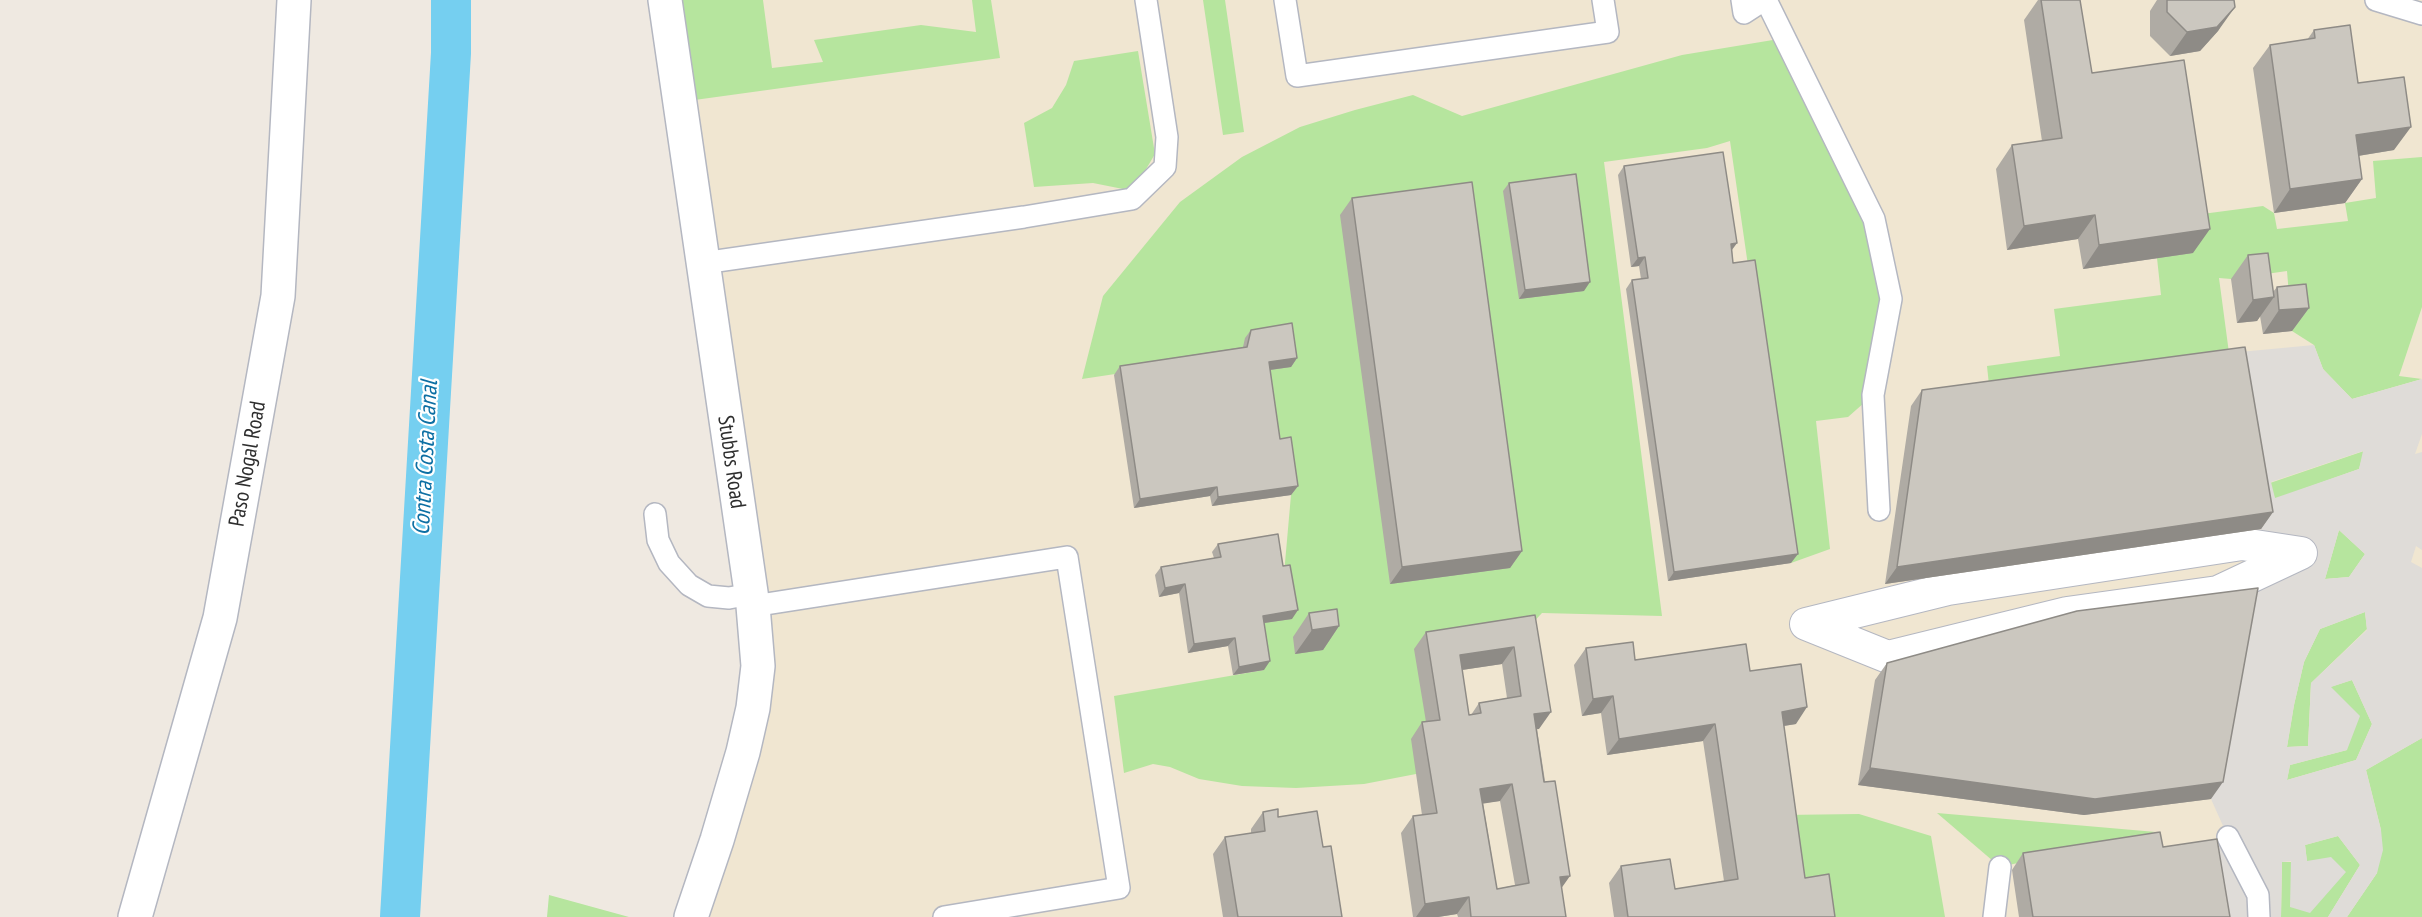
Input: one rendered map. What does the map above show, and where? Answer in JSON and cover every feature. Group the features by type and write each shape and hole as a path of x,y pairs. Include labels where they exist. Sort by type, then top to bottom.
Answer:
{"street":[{"name":"Paso Nogal Road","path":"135,917 220,618 276,307 294,0"},
{"name":"Stubbs Road","path":"665,0 752,600 758,666 753,708 720,829 691,917"},
{"path":"2242,544 2301,552 2218,591 2067,613 1888,657 1806,624 1948,589 2242,544"},
{"path":"2038,575 2067,613"}],"lane":[{"path":"703,263 1024,217 1132,199 1165,167 1166,157 1167,137 1146,0"},
{"path":"1285,0 1297,76 1608,32 1603,0"},
{"path":"1742,0 1744,13 1765,0 1874,219 1891,299 1873,395 1879,510"},
{"path":"2376,0 2422,14"},
{"path":"655,514 658,540 669,563 689,585 708,596 752,600 1067,557 1119,888 944,917"},
{"path":"2228,837 2258,895 2259,917"},
{"path":"1994,917 2000,867"}],"shaded area":[{"path":"665,0 2422,0 2422,917 691,917 753,708"},
{"path":"2314,345 2323,369 2352,399 2422,379 2422,434 2415,454 2422,452 2422,550 2416,546 2411,562 2422,568 2422,738 2366,770 2381,830 2383,850 2377,873 2347,917 2328,917 2360,865 2338,836 2305,845 2307,861 2331,857 2346,872 2310,913 2290,907 2291,861 2282,862 2281,917 2215,917 2206,856 2228,837 2211,799 2261,529 2233,364 2229,353","holes":["2363,451 2359,469 2275,498 2271,482","2339,530 2365,554 2349,577 2325,579","2365,612 2367,630 2311,683 2308,746 2287,747 2304,662 2320,629","2352,680 2372,724 2356,760 2287,780 2290,765 2347,750 2360,716 2331,687"]}],"green space":[{"path":"665,0 763,0 772,68 823,62 814,40 921,25 976,32 972,0 991,0 1000,58 680,102"},
{"path":"1203,0 1225,0 1244,132 1223,135"},
{"path":"1785,38 1874,219 1891,299 1873,395 1848,417 1816,421 1830,549 1791,563 1730,141 1707,148 1604,162 1662,616 1542,613 1524,632 1415,649 1429,737 1416,774 1364,784 1296,788 1242,786 1199,779 1170,767 1153,764 1124,773 1114,696 1264,670 1257,624 1284,574 1291,495 1241,355 1082,379 1103,296 1180,202 1242,157 1300,127 1355,110 1413,95 1462,116 1682,55"},
{"path":"1138,51 1155,154 1133,191 1093,183 1034,187 1024,123 1052,108 1066,85 1074,61"},
{"path":"2422,157 2422,307 2399,376 2422,379 2352,399 2323,369 2314,345 2292,331 2287,271 2231,279 2219,278 2229,353 1989,385 1987,366 2060,356 2054,309 2161,295 2157,258 2187,216 2263,206 2274,213 2277,229 2348,221 2345,203 2376,198 2373,161"},
{"path":"2364,451 2359,469 2275,499 2270,483"},
{"path":"2339,530 2365,554 2349,577 2325,579"},
{"path":"2365,612 2367,629 2311,683 2308,746 2287,747 2304,662 2320,629"},
{"path":"2352,680 2372,724 2356,760 2287,780 2290,765 2347,750 2330,687"},
{"path":"2422,738 2422,917 2347,917 2377,873 2381,830 2366,770"},
{"path":"1937,813 2156,832 2000,867"},
{"path":"1859,814 1931,836 1945,917 1821,917 1794,895 1782,815"},
{"path":"2338,836 2360,865 2328,917 2281,917 2282,862 2307,862 2305,845"},
{"path":"549,895 629,917 547,917"}],"building":[{"path":"2041,0 2080,0 2092,73 2184,60 2210,229 2099,245 2095,215 2024,226 2012,145 2062,138"},
{"path":"2167,0 2234,0 2235,7 2217,27 2187,32 2167,12"},
{"path":"2350,25 2358,83 2404,77 2411,127 2356,135 2362,179 2290,189 2270,45 2315,38 2314,30"},
{"path":"1723,152 1737,243 1731,244 1733,263 1755,260 1798,554 1674,572 1632,280 1648,278 1645,257 1638,258 1624,166"},
{"path":"1576,174 1590,282 1525,290 1509,183"},
{"path":"1472,182 1522,551 1402,567 1352,198"},
{"path":"2268,253 2274,297 2253,300 2248,255"},
{"path":"2306,284 2309,308 2279,310 2277,287"},
{"path":"1292,323 1297,358 1269,362 1280,439 1291,437 1298,486 1218,497 1217,487 1140,499 1120,366 1247,347 1251,330"},
{"path":"2245,347 2273,512 1897,567 1922,390"},
{"path":"1278,534 1283,566 1290,565 1298,610 1263,616 1270,661 1239,667 1235,638 1194,644 1185,584 1165,588 1161,567 1221,557 1218,544"},
{"path":"2258,588 2223,782 2095,799 1870,768 1887,663 2077,611"},
{"path":"1337,609 1339,626 1312,630 1309,613"},
{"path":"1535,615 1551,712 1534,714 1544,782 1555,781 1570,876 1560,877 1566,917 1471,917 1469,897 1425,904 1413,816 1437,813 1422,722 1440,720 1426,632","holes":["1514,647 1521,696 1479,703 1481,713 1469,715 1460,655","1512,784 1529,883 1497,889 1480,789"]},
{"path":"1633,642 1635,660 1746,644 1750,671 1801,664 1807,707 1782,712 1805,878 1829,874 1835,917 1628,917 1621,866 1670,859 1675,889 1738,879 1715,724 1619,739 1613,696 1593,699 1586,648"},
{"path":"1278,809 1278,817 1317,811 1323,847 1331,846 1342,917 1238,917 1225,837 1265,831 1263,812"},
{"path":"2160,832 2163,847 2217,839 2230,917 2033,917 2023,853"}],"waterway":[{"name":"Contra Costa Canal","path":"400,917 451,53 451,0"}]}
